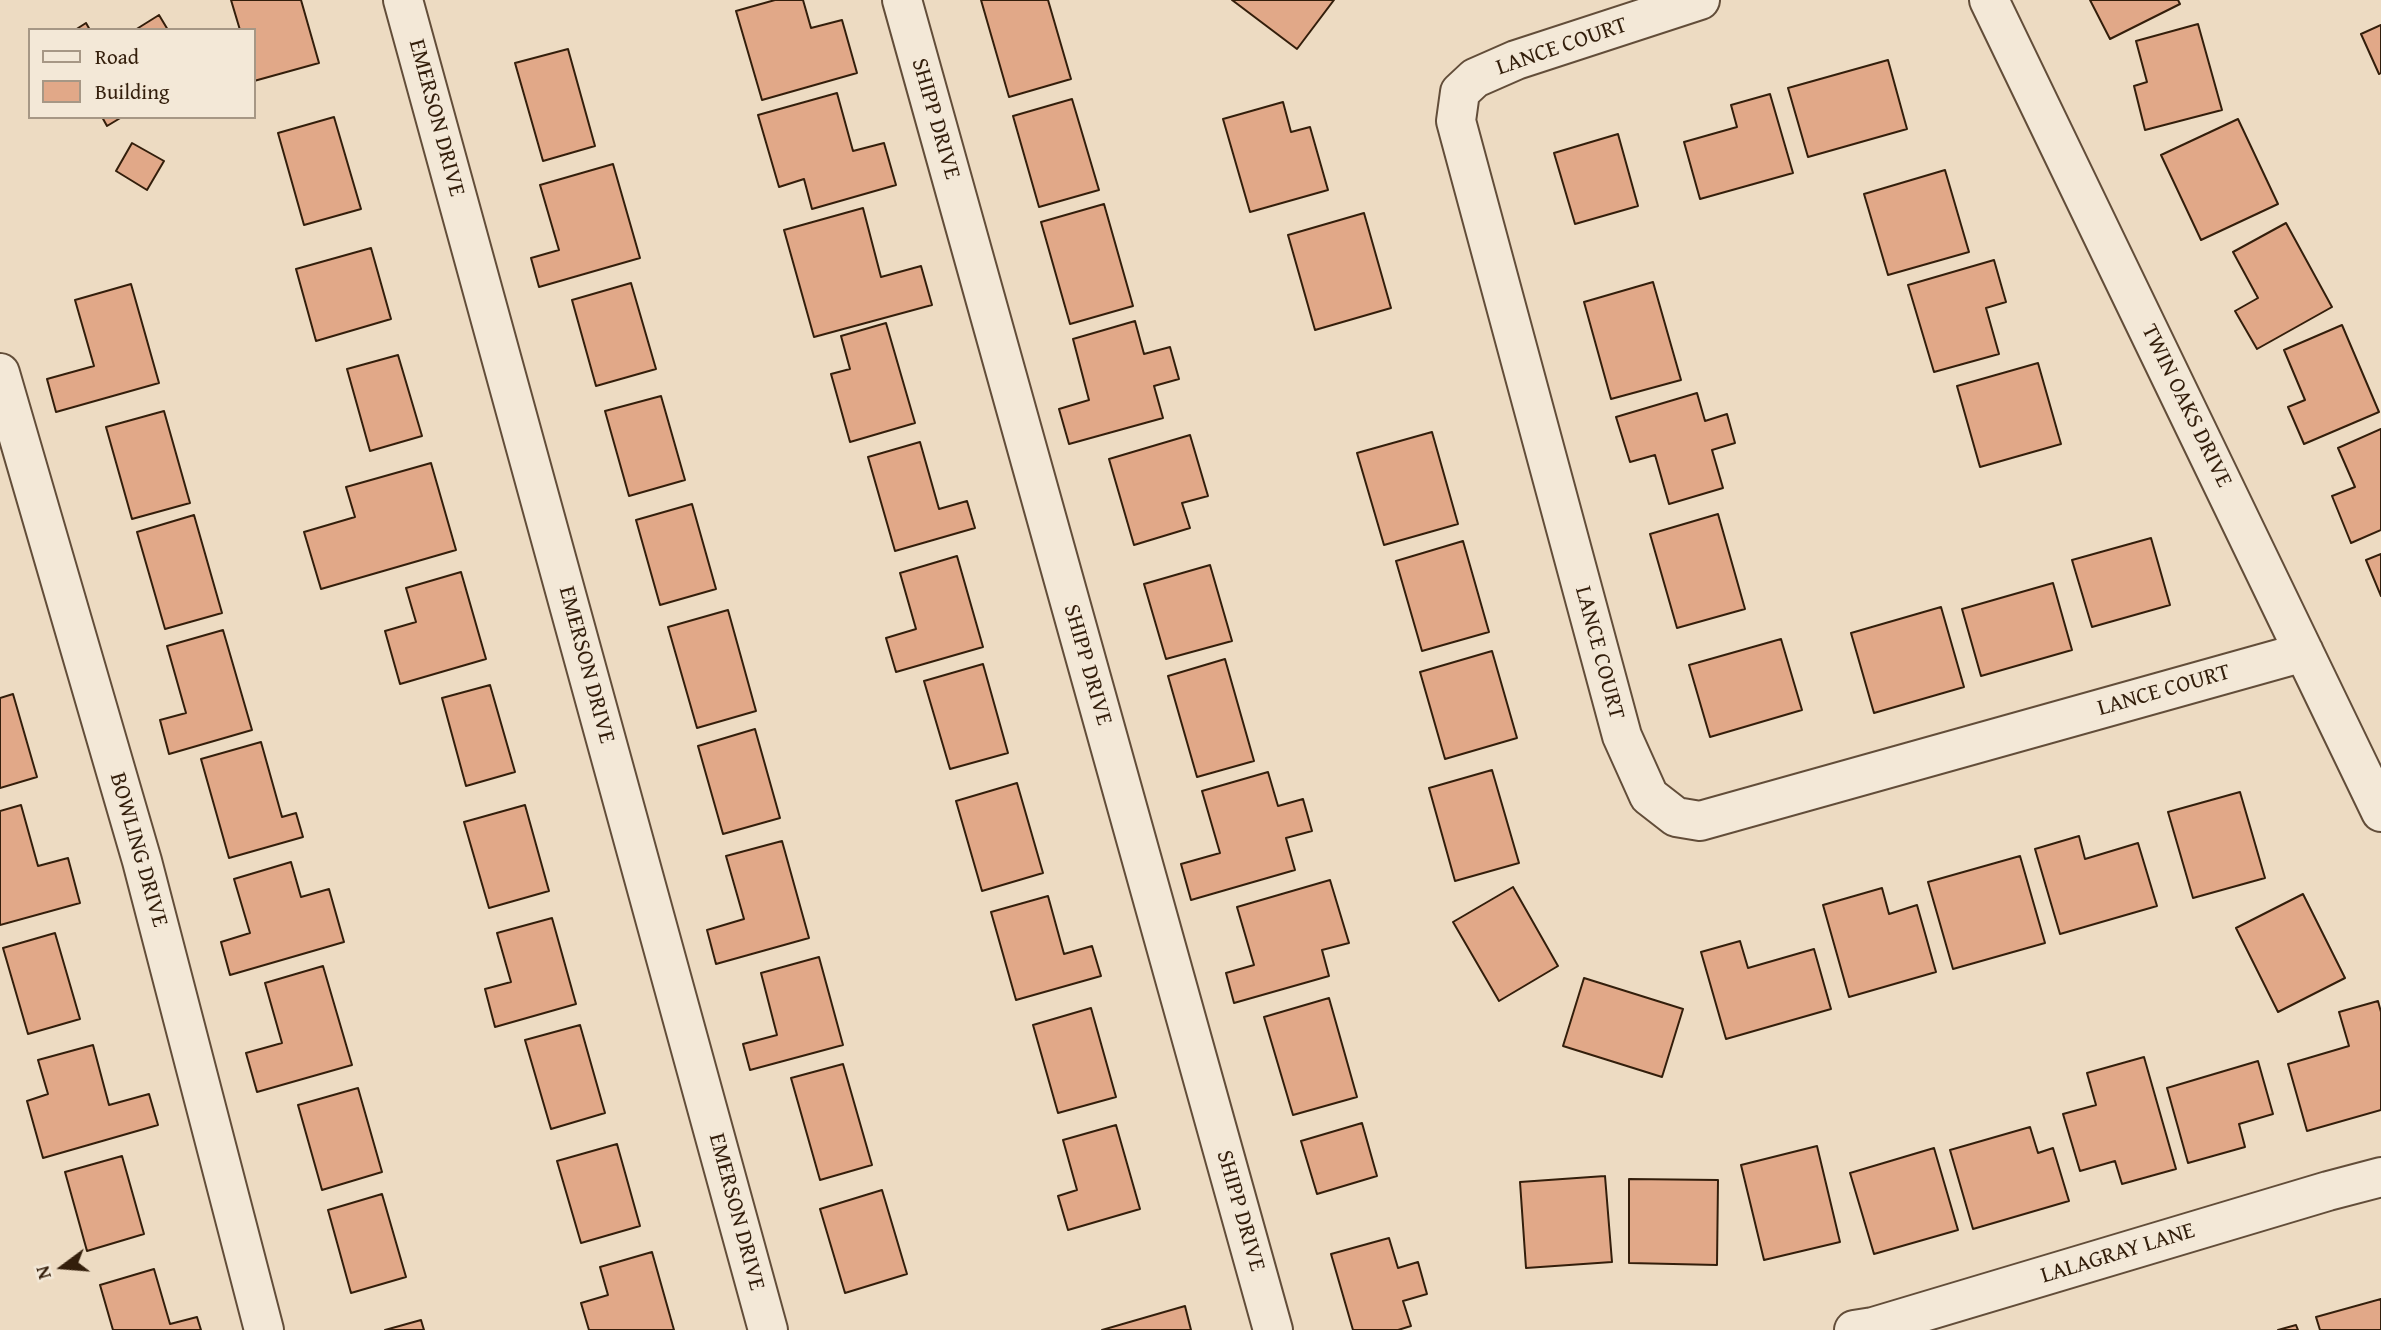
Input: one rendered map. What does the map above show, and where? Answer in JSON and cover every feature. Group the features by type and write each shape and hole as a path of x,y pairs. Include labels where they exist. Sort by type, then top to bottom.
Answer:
{"street":[{"name":"EMERSON DRIVE","path":"404,0 768,1330"},
{"name":"SHIPP DRIVE","path":"902,0 1273,1330"},
{"name":"LANCE COURT","path":"1700,0 1516,60 1475,78 1460,92 1456,121 1622,736 1649,796 1676,817 1700,821 2304,652"},
{"name":"TWIN OAKS DRIVE","path":"1989,0 2381,812"},
{"name":"BOWLING DRIVE","path":"0,373 142,861 264,1330"},
{"name":"LALAGRAY LANE","path":"1854,1330 1873,1327 2381,1177"}],"building":[{"path":"231,0 301,0 319,63 256,80 256,28 239,28"},
{"path":"775,0 803,0 811,28 842,20 857,73 762,100 736,11"},
{"path":"981,0 1048,0 1071,79 1009,97"},
{"path":"1232,0 1334,0 1297,49"},
{"path":"2090,0 2178,0 2180,4 2110,39"},
{"path":"159,15 167,28 138,28"},
{"path":"2198,24 2222,110 2145,130 2134,86 2147,82 2136,41"},
{"path":"2381,25 2381,73 2379,74 2361,34"},
{"path":"568,49 595,146 543,161 515,63"},
{"path":"1888,60 1907,129 1808,157 1788,88"},
{"path":"837,93 853,151 884,143 896,185 812,209 804,179 779,187 758,115"},
{"path":"1770,94 1793,173 1700,199 1684,142 1737,127 1731,105"},
{"path":"1072,99 1099,190 1039,207 1013,116"},
{"path":"1283,102 1291,132 1310,127 1328,190 1250,212 1223,119"},
{"path":"334,117 361,209 304,225 278,133"},
{"path":"103,119 119,119 107,126"},
{"path":"2238,119 2278,204 2201,240 2161,155"},
{"path":"1618,134 1638,206 1575,224 1554,153"},
{"path":"132,143 164,161 147,190 116,171"},
{"path":"613,164 640,258 539,287 531,258 559,250 540,185"},
{"path":"1945,170 1969,252 1888,275 1864,194"},
{"path":"1104,204 1133,306 1070,324 1041,222"},
{"path":"863,208 881,277 921,266 932,305 814,337 784,230"},
{"path":"1364,213 1391,308 1315,330 1288,235"},
{"path":"2286,223 2332,307 2257,349 2235,311 2258,298 2233,252"},
{"path":"371,248 391,319 316,341 296,269"},
{"path":"1994,260 2006,302 1986,308 1999,354 1934,372 1908,285"},
{"path":"1653,282 1681,380 1611,399 1584,302"},
{"path":"631,283 656,369 596,386 572,300"},
{"path":"131,284 159,383 56,412 47,379 94,366 75,300"},
{"path":"1135,321 1144,354 1170,347 1179,379 1154,386 1163,418 1069,444 1059,409 1089,400 1073,339"},
{"path":"886,323 915,423 850,442 831,374 850,369 841,336"},
{"path":"2342,325 2379,412 2304,444 2288,407 2305,400 2284,350"},
{"path":"398,355 422,436 370,451 347,369"},
{"path":"2038,363 2061,444 1980,467 1957,386"},
{"path":"1697,393 1705,421 1727,414 1735,443 1712,450 1723,488 1669,504 1655,455 1630,462 1616,417"},
{"path":"661,396 685,480 629,496 605,411"},
{"path":"164,411 190,503 132,519 106,427"},
{"path":"2381,429 2381,530 2351,543 2332,496 2355,487 2338,448"},
{"path":"1432,432 1458,524 1384,545 1357,453"},
{"path":"1190,435 1208,496 1182,503 1190,528 1134,545 1109,459"},
{"path":"920,442 939,509 967,501 975,528 895,551 868,457"},
{"path":"431,463 456,550 321,589 304,532 355,517 346,487"},
{"path":"692,504 716,589 660,605 636,520"},
{"path":"1718,514 1745,609 1677,628 1650,534"},
{"path":"194,515 222,613 165,629 137,532"},
{"path":"2151,538 2170,605 2092,627 2072,560"},
{"path":"1463,541 1489,632 1422,651 1396,561"},
{"path":"2381,554 2381,596 2366,560"},
{"path":"957,556 983,647 896,672 886,638 916,629 900,573"},
{"path":"1210,565 1232,641 1166,659 1144,584"},
{"path":"461,572 486,659 400,684 385,631 416,622 406,588"},
{"path":"2053,583 2072,650 1981,676 1962,609"},
{"path":"1941,607 1964,687 1874,713 1851,633"},
{"path":"728,610 756,711 697,728 668,627"},
{"path":"223,630 252,730 169,754 160,720 186,713 167,646"},
{"path":"1781,639 1802,710 1710,737 1689,665"},
{"path":"1492,651 1517,738 1445,759 1420,672"},
{"path":"1225,659 1254,761 1197,777 1168,676"},
{"path":"983,664 1008,753 950,769 924,681"},
{"path":"490,685 515,772 466,786 442,698"},
{"path":"13,694 37,777 0,788 0,698"},
{"path":"755,729 780,818 723,834 698,746"},
{"path":"261,742 282,817 296,813 303,837 229,858 201,759"},
{"path":"1492,770 1519,863 1455,881 1429,788"},
{"path":"1268,772 1278,806 1303,799 1312,831 1286,838 1295,870 1191,900 1181,864 1220,853 1202,791"},
{"path":"1017,783 1043,873 982,891 956,801"},
{"path":"2240,792 2265,878 2193,898 2168,812"},
{"path":"21,805 38,866 68,858 80,903 0,925 0,811"},
{"path":"525,805 549,891 489,908 464,822"},
{"path":"2079,836 2085,859 2138,843 2157,906 2060,934 2035,849"},
{"path":"782,841 809,938 716,964 707,930 744,919 726,856"},
{"path":"2020,856 2045,943 1953,969 1928,882"},
{"path":"291,862 301,897 329,889 344,942 230,975 221,942 250,933 234,879"},
{"path":"1330,880 1349,943 1322,950 1329,976 1234,1003 1226,973 1254,965 1237,907"},
{"path":"1513,887 1558,966 1499,1001 1453,922"},
{"path":"1882,888 1889,914 1917,905 1936,972 1849,997 1823,905"},
{"path":"2303,894 2345,978 2278,1012 2236,928"},
{"path":"1048,896 1064,954 1092,946 1101,976 1016,1000 991,912"},
{"path":"552,918 576,1004 495,1027 485,989 511,982 497,933"},
{"path":"55,933 80,1019 28,1034 3,948"},
{"path":"1740,941 1748,968 1814,949 1831,1009 1726,1039 1701,952"},
{"path":"819,957 843,1045 750,1070 743,1044 777,1035 761,973"},
{"path":"323,966 352,1065 257,1092 246,1053 282,1043 265,983"},
{"path":"1584,978 1683,1009 1662,1077 1563,1046"},
{"path":"1329,998 1357,1097 1293,1115 1264,1017"},
{"path":"2378,1001 2381,1012 2381,1110 2307,1131 2288,1064 2349,1046 2339,1012"},
{"path":"1091,1008 1116,1097 1058,1113 1033,1025"},
{"path":"580,1025 605,1113 551,1129 525,1040"},
{"path":"93,1045 109,1105 149,1094 158,1125 43,1158 27,1101 48,1094 38,1060"},
{"path":"2144,1057 2176,1169 2122,1184 2115,1161 2080,1171 2063,1114 2096,1105 2087,1073"},
{"path":"2258,1061 2273,1114 2239,1124 2245,1147 2188,1163 2167,1088"},
{"path":"843,1064 872,1165 820,1180 791,1078"},
{"path":"358,1088 382,1172 322,1190 298,1105"},
{"path":"1362,1123 1377,1176 1317,1194 1301,1141"},
{"path":"1116,1125 1140,1209 1068,1230 1058,1196 1077,1190 1063,1140"},
{"path":"2030,1127 2038,1153 2053,1148 2069,1201 1973,1229 1950,1150"},
{"path":"617,1144 640,1226 581,1243 557,1161"},
{"path":"1817,1146 1840,1242 1764,1260 1741,1165"},
{"path":"1934,1148 1958,1230 1874,1254 1850,1173"},
{"path":"122,1156 144,1234 87,1251 65,1172"},
{"path":"1605,1176 1612,1262 1526,1268 1520,1182"},
{"path":"1629,1179 1718,1180 1717,1265 1629,1263"},
{"path":"882,1190 907,1274 845,1293 820,1209"},
{"path":"382,1194 406,1277 351,1293 328,1210"},
{"path":"1389,1238 1398,1268 1418,1262 1427,1294 1403,1301 1411,1326 1398,1330 1353,1330 1331,1254"},
{"path":"652,1252 674,1330 589,1330 581,1303 608,1295 600,1267"},
{"path":"154,1269 170,1324 197,1317 201,1330 113,1330 100,1285"},
{"path":"2381,1299 2381,1330 2320,1330 2316,1317"},
{"path":"1185,1306 1191,1330 1102,1330"},
{"path":"421,1320 424,1330 385,1330"},
{"path":"2296,1325 2298,1330 2278,1330"}]}
